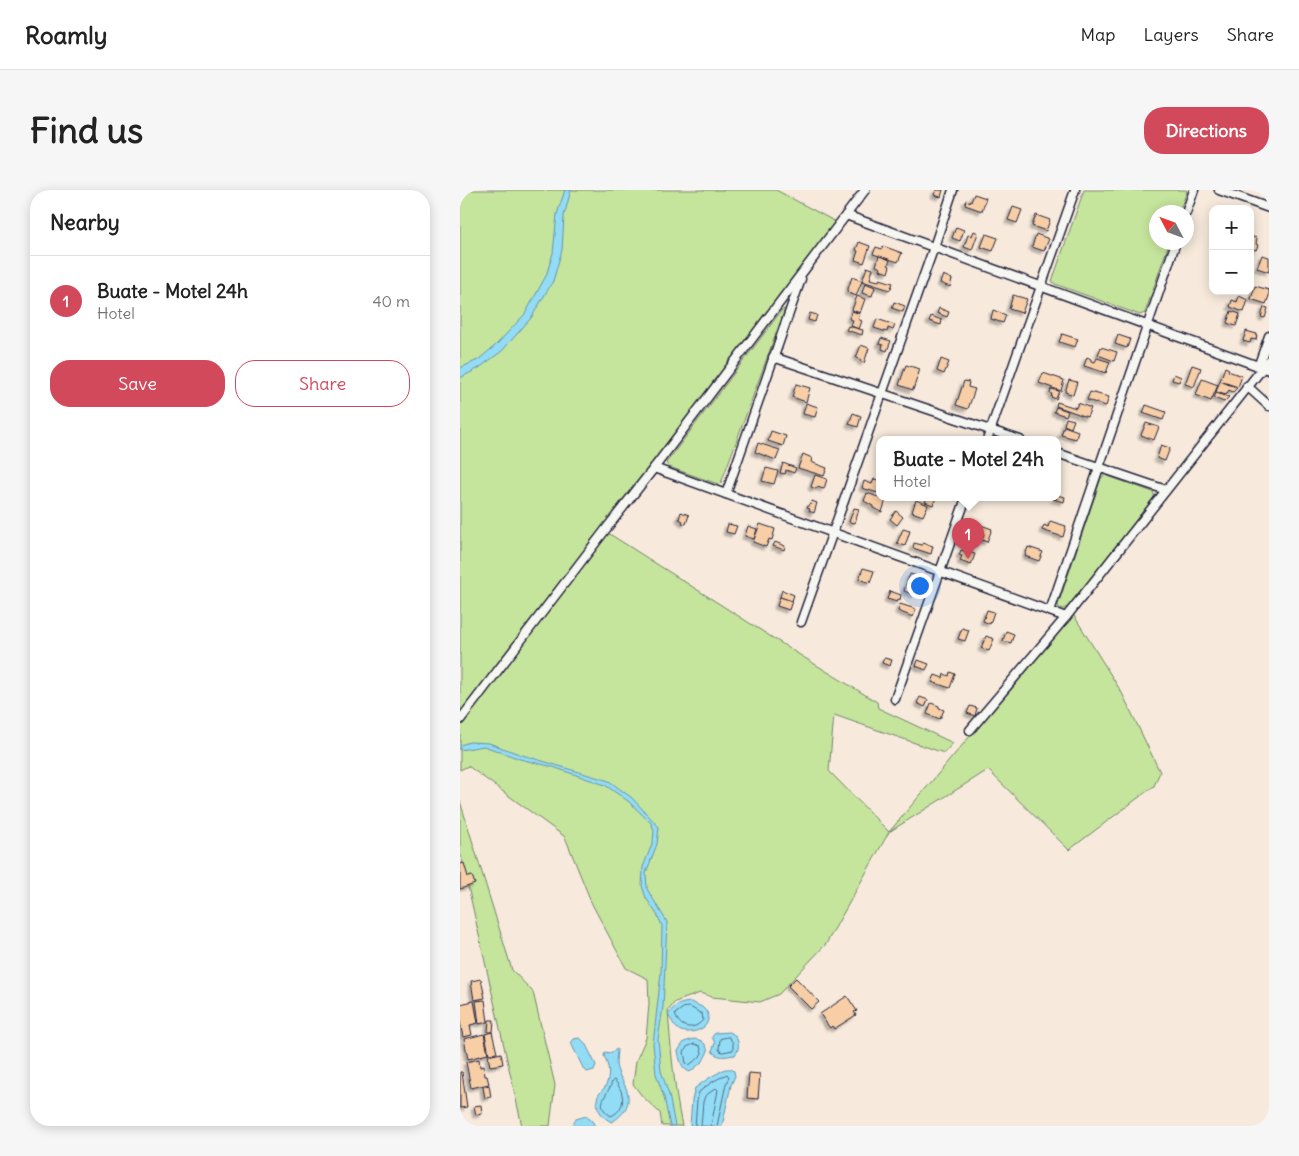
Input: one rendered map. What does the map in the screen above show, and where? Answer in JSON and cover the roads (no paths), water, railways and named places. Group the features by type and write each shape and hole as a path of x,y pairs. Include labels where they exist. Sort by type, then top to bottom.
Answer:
{"street":[{"path":"460,720 865,190"},
{"path":"801,622 953,190"},
{"path":"988,436 1076,190"},
{"path":"1189,205 1194,190"},
{"path":"1219,190 1269,208"},
{"path":"846,215 1148,326 1265,364"},
{"path":"1050,611 1173,250"},
{"path":"726,494 803,271"},
{"path":"970,730 1066,617 1265,364 1269,336"},
{"path":"773,357 1008,436"},
{"path":"1247,386 1269,406"},
{"path":"1061,454 1166,490"},
{"path":"654,468 1066,617"},
{"path":"895,699 965,501"}],"water":[{"path":"565,190 571,190 564,216 562,250 553,281 531,318 502,351 479,368 460,378 460,368 478,360 496,345 525,314 546,276 553,253 557,214"},
{"path":"470,742 489,743 609,781 632,798 659,827 657,844 646,873 647,889 667,922 663,1007 658,1039 661,1071 669,1095 675,1126 670,1126 664,1097 656,1074 653,1044 661,973 662,926 646,898 642,886 643,867 653,842 654,830 651,823 628,801 605,785 484,746 460,750 460,745"},
{"path":"691,1002 702,1007 707,1012 707,1024 697,1031 681,1031 675,1026 668,1015 678,1005"},
{"path":"730,1032 737,1039 738,1046 735,1055 722,1056 714,1054 712,1051 715,1043 712,1037 715,1033"},
{"path":"580,1038 585,1043 596,1065 594,1070 587,1072 584,1070 571,1043 574,1039"},
{"path":"694,1039 703,1042 708,1051 703,1061 690,1072 687,1071 680,1061 678,1051 684,1042"},
{"path":"617,1049 617,1069 628,1093 628,1103 624,1112 612,1122 601,1114 597,1100 605,1087 609,1075 604,1056 605,1052 610,1053"},
{"path":"725,1069 734,1071 735,1076 731,1085 722,1126 690,1126 695,1088"},
{"path":"586,1116 595,1126 572,1126 576,1119"}],"place":[{"name":"Buate - Motel 24h","path":"968,559"}]}
